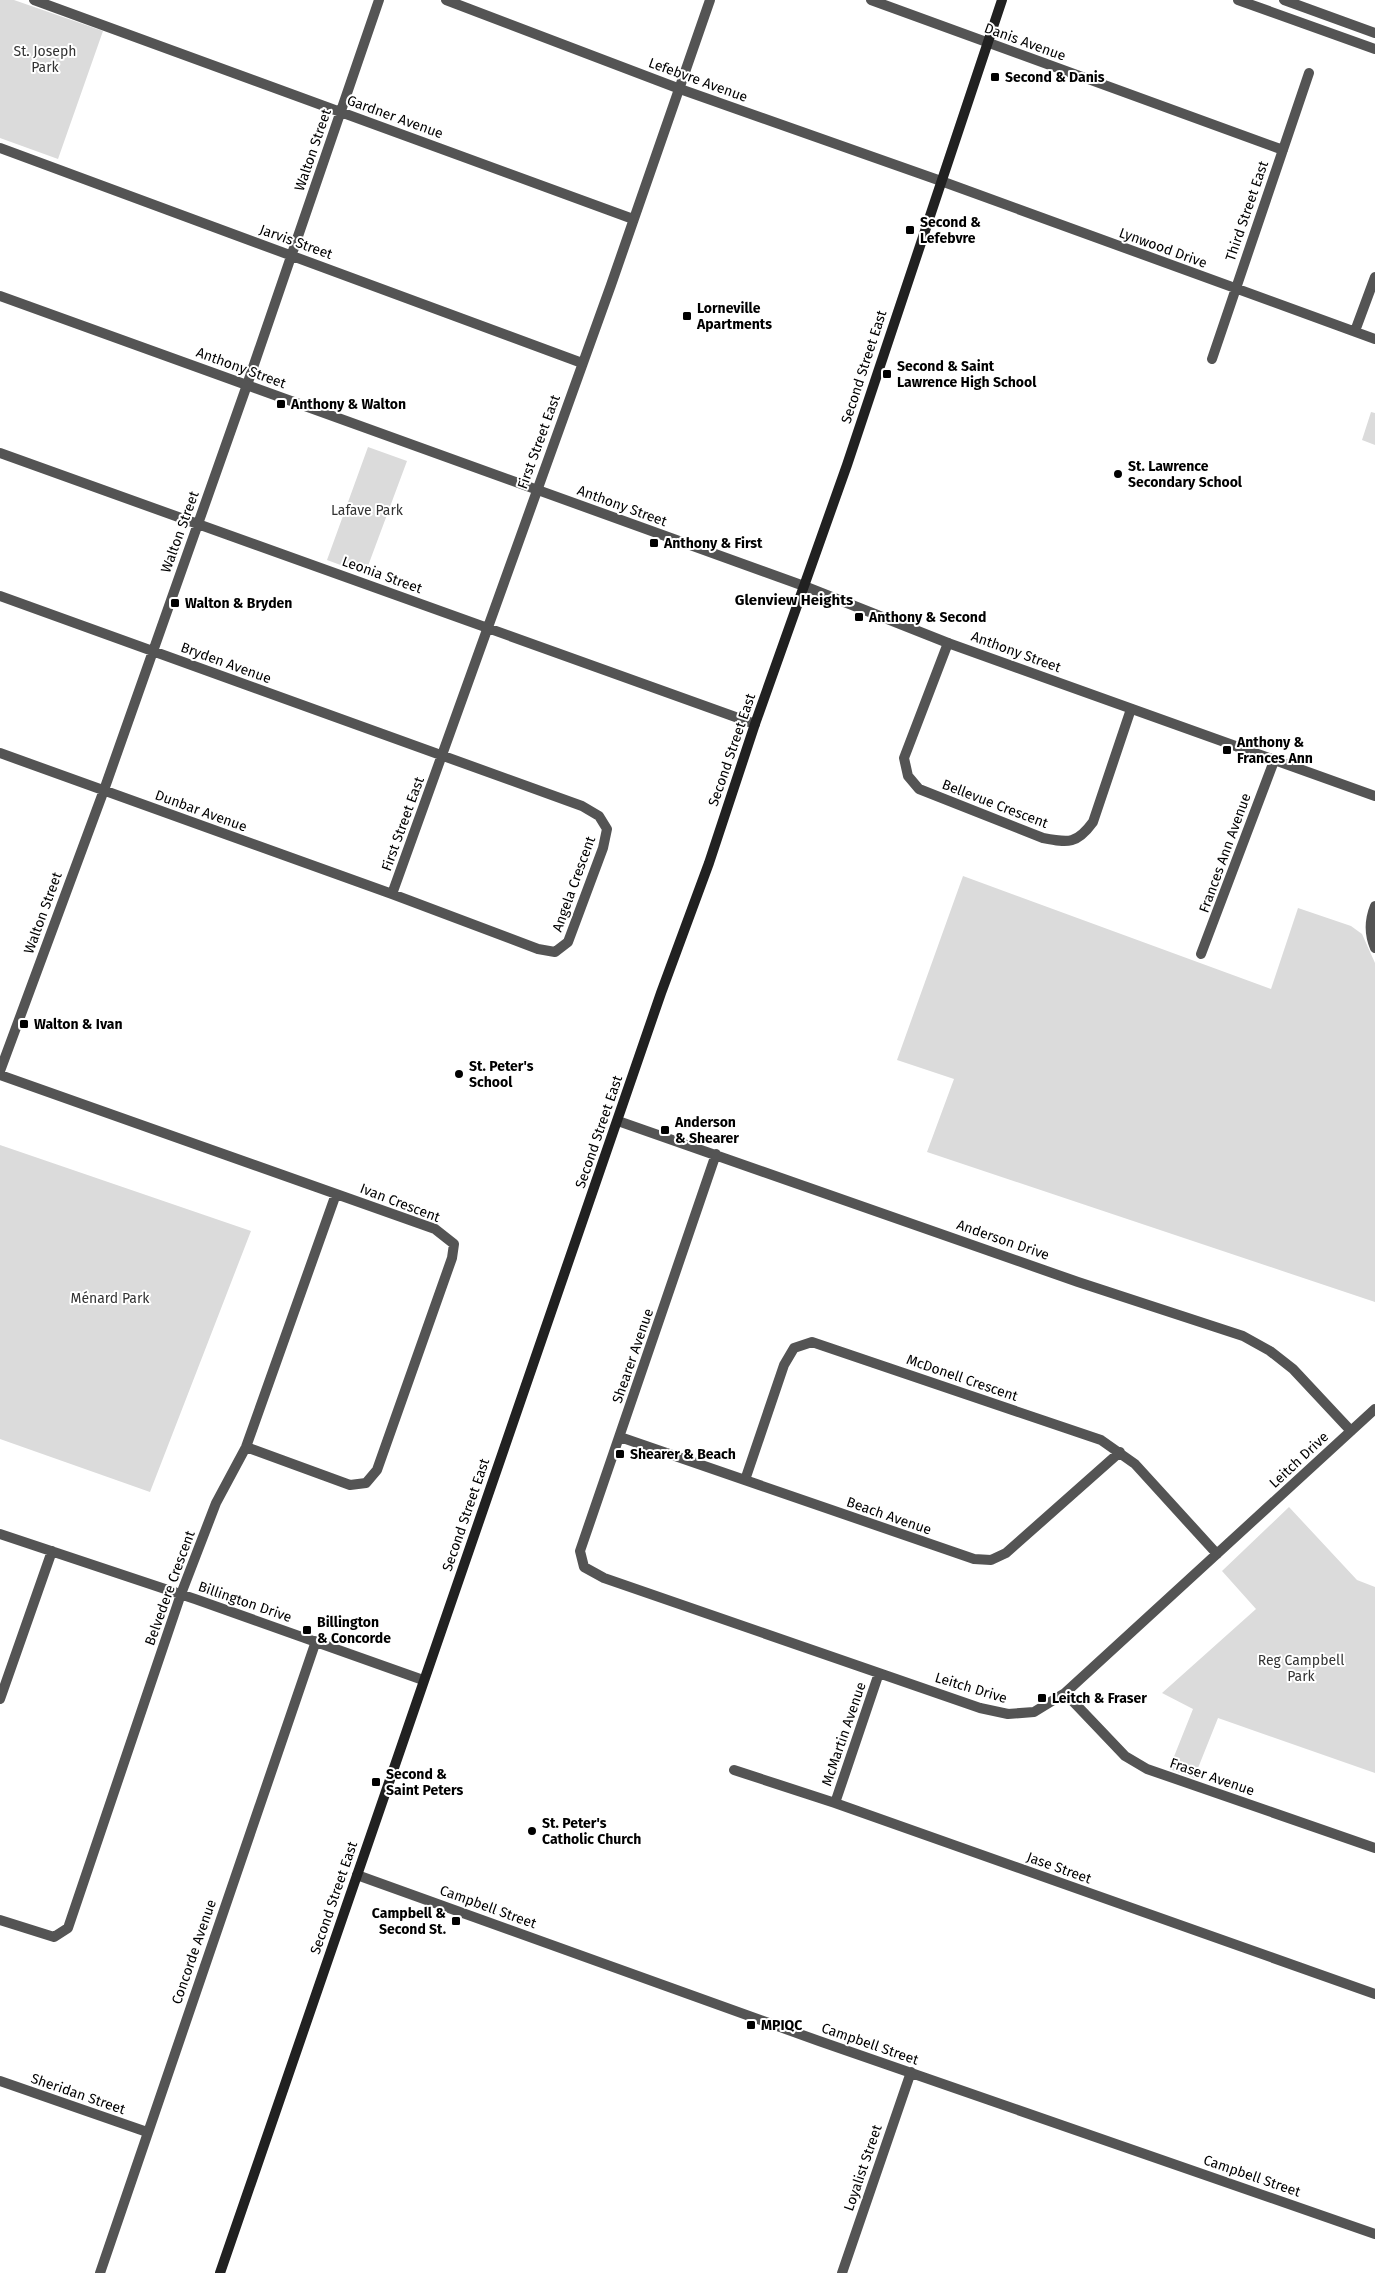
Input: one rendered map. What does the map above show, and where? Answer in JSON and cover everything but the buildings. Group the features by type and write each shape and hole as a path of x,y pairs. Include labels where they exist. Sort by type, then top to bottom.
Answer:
{"main road":[{"name":"Second Street East","path":"220,2273 804,586 1002,0"}],"street":[{"name":"Gardner Avenue","path":"34,0 633,219"},
{"name":"Walton Street","path":"0,1071 104,790 247,385 379,0"},
{"name":"Lefebvre Avenue","path":"446,0 680,88 942,181"},
{"name":"First Street East","path":"392,894 710,0"},
{"name":"Danis Avenue","path":"871,0 1283,150"},
{"path":"1238,0 1375,49"},
{"path":"1284,0 1375,33"},
{"name":"Third Street East","path":"1212,359 1309,73"},
{"name":"Jarvis Street","path":"0,148 582,363"},
{"name":"Lynwood Drive","path":"942,181 1375,339"},
{"path":"1355,332 1375,277"},
{"name":"Anthony Street","path":"0,296 804,586 948,643 1375,796"},
{"name":"Leonia Street","path":"0,453 755,724"},
{"name":"Bryden Avenue","path":"0,596 442,756"},
{"name":"Bellevue Crescent","path":"948,643 904,758 908,776 919,789 1043,838 1064,842 1082,838 1093,822 1131,709"},
{"name":"Dunbar Avenue","path":"0,753 392,894"},
{"name":"Angela Crescent","path":"392,894 538,949 555,952 568,942 603,848 607,829 599,816 582,806 442,756"},
{"name":"Frances Ann Avenue","path":"1201,954 1274,761"},
{"path":"1375,906 1370,936 1375,948"},
{"name":"Ivan Crescent","path":"0,1076 435,1229 454,1244 452,1258 377,1470 366,1483 350,1485 246,1447"},
{"name":"Anderson Drive","path":"618,1121 1078,1282 1242,1336 1270,1351 1293,1369 1352,1431"},
{"name":"Shearer Avenue","path":"584,1568 580,1551 716,1154"},
{"name":"Belvedere Crescent","path":"0,1920 54,1937 68,1928 181,1594 216,1503 246,1447 336,1194"},
{"name":"McDonell Crescent","path":"745,1480 784,1365 794,1348 812,1342 1102,1440 1135,1464 1217,1554"},
{"name":"Leitch Drive","path":"584,1568 604,1578 980,1708 1008,1714 1034,1712 1065,1693 1375,1409"},
{"name":"Beach Avenue","path":"620,1437 974,1559 991,1560 1006,1553 1120,1452"},
{"name":"Billington Drive","path":"0,1534 181,1594 424,1680"},
{"path":"0,1699 52,1551"},
{"name":"Concorde Avenue","path":"100,2273 146,2132 316,1641"},
{"name":"McMartin Avenue","path":"834,1803 879,1673"},
{"name":"Fraser Avenue","path":"1065,1693 1125,1756 1147,1769 1375,1848"},
{"name":"Jase Street","path":"734,1770 834,1803 1375,1994"},
{"name":"Campbell Street","path":"357,1875 911,2072 1375,2234"},
{"name":"Loyalist Street","path":"842,2273 911,2072"},
{"name":"Sheridan Street","path":"0,2081 146,2132"}],"green space":[{"name":"St. Joseph Park","path":"0,0 14,0 103,31 58,159 0,138"},
{"path":"1371,412 1375,413 1375,445 1362,440"},
{"name":"Lafave Park","path":"368,447 407,461 365,574 327,560"},
{"path":"963,876 1271,989 1298,908 1351,926 1362,934 1375,963 1375,1302 927,1152 954,1079 897,1060"},
{"name":"Ménard Park","path":"0,1145 251,1231 150,1492 0,1439"},
{"name":"Reg Campbell Park","path":"1289,1507 1357,1580 1375,1587 1375,1773 1218,1718 1194,1778 1169,1769 1193,1709 1162,1693 1256,1609 1222,1571"}],"place":[{"name":"Second & Danis","path":"995,77"},
{"name":"Second & Lefebvre","path":"910,230"},
{"name":"Lorneville Apartments","path":"687,316"},
{"name":"Second & Saint Lawrence High School","path":"887,374"},
{"name":"Anthony & Walton","path":"281,404"},
{"name":"St. Lawrence Secondary School","path":"1118,474"},
{"name":"Anthony & First","path":"654,543"},
{"name":"Walton & Bryden","path":"175,603"},
{"name":"Anthony & Second","path":"859,617"},
{"name":"Anthony & Frances Ann","path":"1227,750"},
{"name":"Walton & Ivan","path":"24,1024"},
{"name":"St. Peter's School","path":"459,1074"},
{"name":"Anderson & Shearer","path":"665,1130"},
{"name":"Shearer & Beach","path":"620,1454"},
{"name":"Billington & Concorde","path":"307,1630"},
{"name":"Leitch & Fraser","path":"1042,1698"},
{"name":"Second & Saint Peters","path":"376,1782"},
{"name":"St. Peter's Catholic Church","path":"532,1831"},
{"name":"Campbell & Second St.","path":"456,1921"},
{"name":"MPIQC","path":"751,2025"}],"district":[{"name":"Glenview Heights","path":"794,600"}]}
